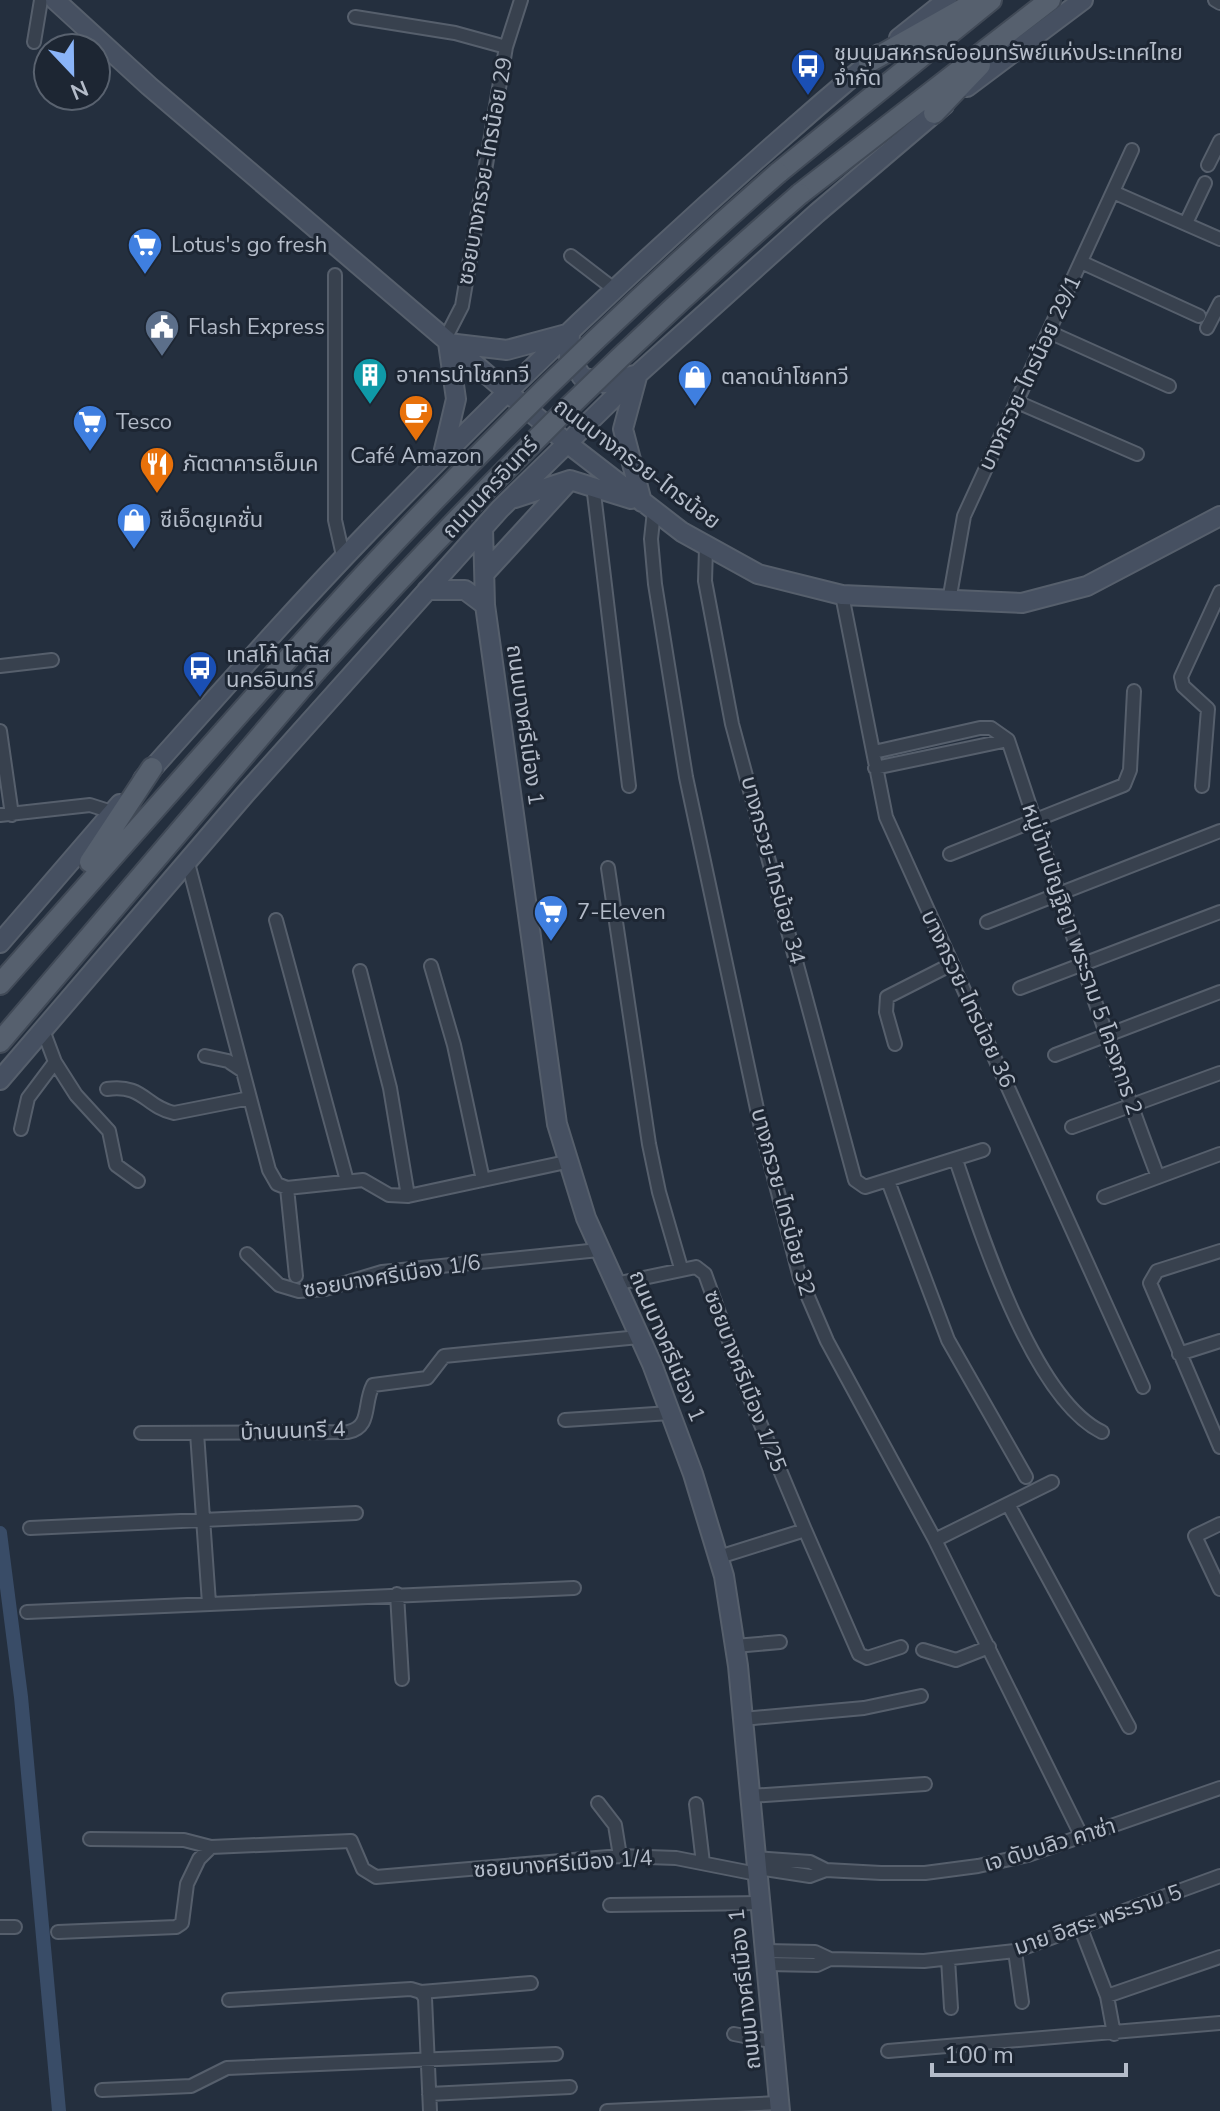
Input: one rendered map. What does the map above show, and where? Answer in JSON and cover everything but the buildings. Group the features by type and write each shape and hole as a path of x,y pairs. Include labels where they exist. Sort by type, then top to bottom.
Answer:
{"main road":[{"name":"ถนนบางกรวย-ไทรน้อย","path":"55,0 149,86 567,443 706,548 758,574 842,595 1011,604 1062,595 1131,565 1220,516"},
{"path":"0,943 152,768 441,460 614,289 869,62 947,0"},
{"path":"869,62 980,0"},
{"name":"ถนนนครอินทร์","path":"0,984 422,511 542,388 664,273 778,173 991,0"},
{"name":"ถนนนครอินทร์","path":"0,1042 316,671 495,478 576,397 800,194 1050,0"},
{"name":"ถนนนครอินทร์","path":"0,1080 504,505 638,374 934,113 1083,0"},
{"path":"934,113 1031,14"},
{"path":"441,460 452,429 456,399 446,342 507,350 570,333"},
{"path":"570,333 569,357 582,377 604,383 638,374"},
{"path":"638,374 623,429 648,506"},
{"path":"441,460 470,447 484,446 501,463 504,505 570,480 593,485 648,506"},
{"path":"485,573 570,480"},
{"name":"ถนนบางศรีเมือง 1","path":"483,528 485,605 551,1094 566,1162 599,1250 670,1413 719,1557 735,1646 780,2107"},
{"path":"427,590 457,588 485,605"},
{"path":"50,925 60,901 108,840 152,768"}],"street":[{"path":"36,32 41,0"},
{"name":"ซอยบางกรวย-ไทรน้อย 29","path":"446,342 462,306 506,47 521,0"},
{"path":"1215,0 1220,3"},
{"path":"355,17 455,33 506,47"},
{"path":"1208,165 1220,141"},
{"name":"บางกรวย-ไทรน้อย 29/1","path":"949,601 964,516 1132,150"},
{"path":"1186,223 1205,183"},
{"path":"1113,192 1220,239"},
{"path":"571,256 614,289"},
{"path":"1081,262 1199,316"},
{"path":"335,275 335,520 344,560"},
{"path":"1207,328 1220,303"},
{"path":"1049,332 1169,386"},
{"path":"1017,402 1137,454"},
{"path":"593,485 629,786"},
{"name":"บางกรวย-ไทรน้อย 32","path":"648,506 655,584 686,777 788,1237 817,1321 935,1540 1082,1837"},
{"name":"บางกรวย-ไทรน้อย 34","path":"706,548 705,581 732,724 855,1180 860,1187 888,1181"},
{"path":"1202,786 1208,709 1183,686 1181,677 1220,592"},
{"name":"บางกรวย-ไทรน้อย 36","path":"842,595 886,817 1143,1387"},
{"path":"0,666 52,660"},
{"path":"950,854 1119,789 1128,779 1134,691"},
{"path":"874,752 980,728 991,728 1008,740"},
{"path":"0,731 6,815 90,805 112,812"},
{"path":"875,768 1008,740"},
{"name":"หมู่บ้านปัญฐิญา พระราม 5 โครงการ 2","path":"1008,740 1061,892 1105,1036 1158,1177"},
{"path":"987,922 1220,831"},
{"path":"188,863 269,1170 284,1187 296,1276"},
{"path":"608,868 649,1144 681,1268"},
{"path":"1020,988 1220,912"},
{"path":"276,920 347,1181"},
{"path":"895,1044 886,1012 887,997 952,964"},
{"path":"431,966 454,1045 483,1180"},
{"path":"360,971 390,1088 408,1196"},
{"path":"1055,1055 1220,992"},
{"path":"43,1030 55,1062 76,1095 109,1131 116,1165 138,1181"},
{"path":"205,1056 228,1061 243,1071"},
{"path":"21,1129 28,1098 55,1062"},
{"path":"1072,1127 1220,1073"},
{"path":"107,1089 134,1089 164,1111 174,1113 250,1098"},
{"path":"983,1150 888,1181 948,1340 1026,1477"},
{"path":"1104,1197 1220,1154"},
{"path":"956,1160 1001,1288 1061,1397 1085,1423 1102,1432"},
{"path":"284,1187 363,1180 389,1195 408,1196 566,1162"},
{"name":"ซอยบางศรีเมือง 1/6","path":"247,1254 279,1285 299,1291 325,1289 382,1272 599,1250"},
{"path":"1220,1251 1157,1271 1151,1278 1179,1354 1216,1428 1220,1447"},
{"name":"ซอยบางศรีเมือง 1/25","path":"615,1284 681,1268 696,1267 705,1274 753,1406 805,1530"},
{"name":"บ้านนนทรี 4","path":"141,1433 348,1432 362,1427 373,1385 427,1378 444,1356 639,1337"},
{"path":"1179,1354 1220,1341"},
{"path":"565,1420 670,1413"},
{"path":"197,1433 209,1603"},
{"path":"935,1540 1052,1482"},
{"path":"1008,1504 1129,1727"},
{"path":"30,1528 356,1513"},
{"path":"1220,1524 1195,1536 1220,1589"},
{"path":"719,1557 805,1530 859,1654 867,1658 901,1647"},
{"path":"27,1612 574,1588"},
{"path":"397,1594 402,1679"},
{"path":"735,1646 780,1642"},
{"path":"923,1650 956,1660 989,1647"},
{"path":"743,1719 864,1708 921,1696"},
{"path":"750,1796 925,1784"},
{"name":"เจ ดับบลิว คาซ่า","path":"756,1867 810,1862 826,1870 938,1872 1028,1855 1220,1788"},
{"path":"598,1803 615,1825 620,1856"},
{"path":"696,1804 703,1863"},
{"path":"90,1839 184,1840 211,1847"},
{"name":"ซอยบางศรีเมือง 1/4","path":"211,1847 351,1841 367,1875 433,1874 620,1856 756,1867"},
{"path":"58,1932 176,1927 185,1918 187,1884 199,1859 211,1847"},
{"name":"มาย อิสระ พระราม 5","path":"766,1957 815,1952 830,1959 948,1959 1015,1951 1220,1876"},
{"path":"610,1905 761,1903"},
{"path":"0,1927 15,1927"},
{"path":"1081,1929 1107,1996 1114,2034"},
{"path":"1015,1951 1022,2002"},
{"path":"1107,1996 1220,1957"},
{"path":"948,1959 951,2008"},
{"path":"229,2000 411,1989 421,1992 531,1983"},
{"path":"421,1992 425,1998 430,2111"},
{"path":"888,2051 1220,2023"},
{"path":"734,2034 775,2042"},
{"path":"102,2090 191,2086 227,2068 556,2054"},
{"path":"429,2094 570,2087"},
{"path":"607,2111 780,2107"}],"waterway":[{"path":"0,1533 21,1697 59,2111"}],"place":[{"name":"ชุมนุมสหกรณ์ออมทรัพย์แห่งประเทศไทย จำกัด","path":"808,97"},
{"name":"Lotus's go fresh","path":"145,276"},
{"name":"Flash Express","path":"162,358"},
{"name":"อาคารนำโชคทวี","path":"370,406"},
{"name":"ตลาดนำโชคทวี","path":"695,408"},
{"name":"Café Amazon","path":"416,443"},
{"name":"Tesco","path":"90,453"},
{"name":"ภัตตาคารเอ็มเค","path":"157,495"},
{"name":"ซีเอ็ดยูเคชั่น","path":"134,551"},
{"name":"เทสโก้ โลตัส นครอินทร์","path":"200,699"},
{"name":"7-Eleven","path":"551,943"}]}
